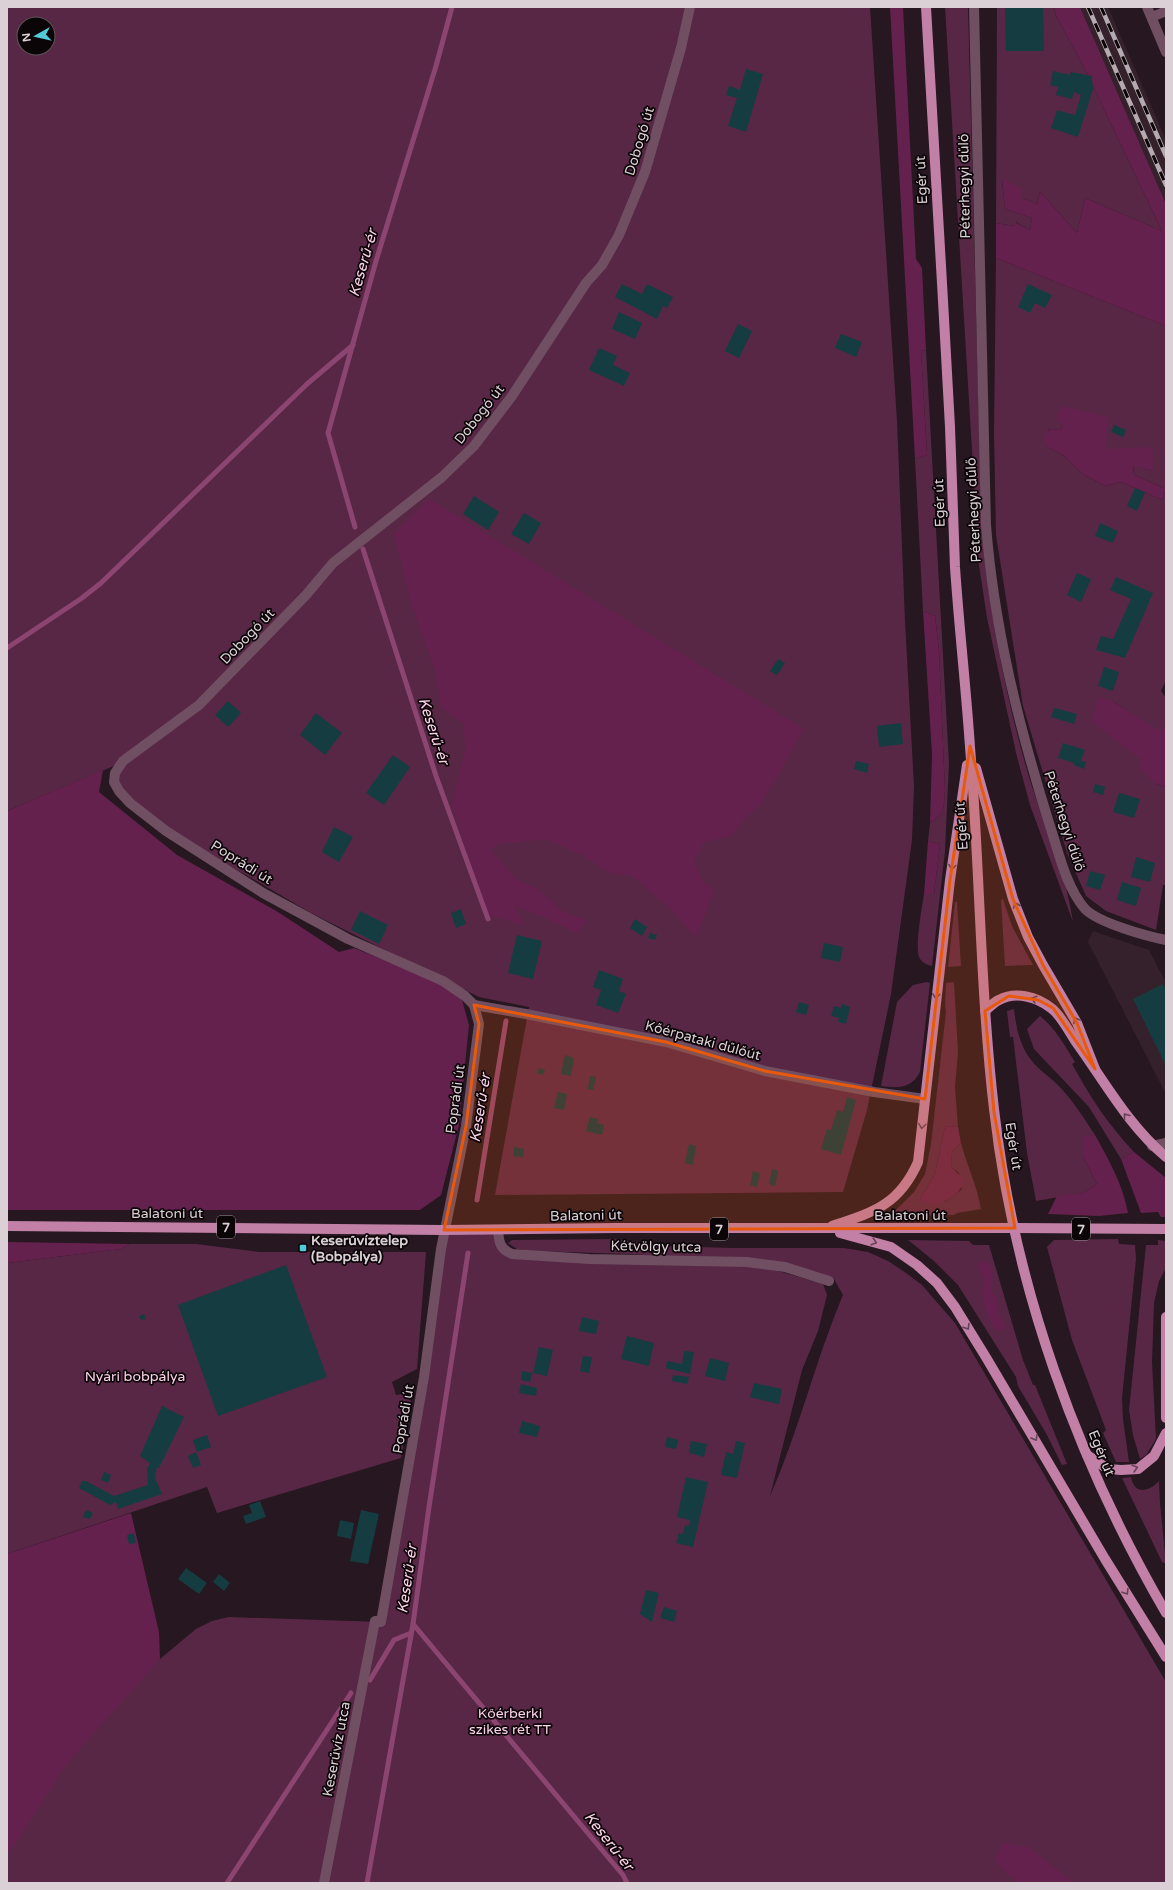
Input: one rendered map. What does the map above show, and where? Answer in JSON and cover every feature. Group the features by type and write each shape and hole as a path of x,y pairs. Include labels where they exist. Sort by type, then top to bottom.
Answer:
{"main road":[{"name":"Egér út","path":"926,7 949,422 955,566 970,746 985,1011 994,1112 1000,1156 1019,1246 1043,1335 1087,1455 1149,1583 1166,1613"},
{"path":"970,746 1013,899 1028,936 1043,965 1077,1022 1096,1069"},
{"path":"822,1229 859,1217 887,1204 906,1186 918,1162 950,880 970,746"},
{"path":"985,1011 999,1000 1009,996 1022,996 1038,1000 1053,1008 1096,1069 1121,1109 1152,1146 1166,1158"},
{"name":"Balatoni út","path":"7,1226 444,1230 615,1228 1162,1229"},
{"path":"822,1229 891,1247 917,1265 937,1283 955,1307 988,1359 1105,1559 1166,1657"},
{"path":"1166,1317 1166,1418"},
{"path":"1087,1455 1108,1469 1138,1469 1154,1456 1166,1433"}],"street":[{"name":"Dobogó út","path":"115,773 124,761 199,705 306,595 333,563 442,477 474,446 512,396 586,283 602,265 619,235 645,172 681,48 690,7"},
{"name":"Péterhegyi dűlő","path":"974,7 986,525 992,588 1009,678 1043,802 1068,878 1080,902 1086,910 1101,920 1166,940"},
{"path":"1148,7 1166,52"},
{"path":"1152,17 1166,11"},
{"name":"Poprádi út","path":"115,773 114,782 119,791 130,803 166,831 263,893 348,939 443,981 474,1005 479,1024 466,1126 444,1230 424,1377 381,1622 375,1621"},
{"name":"Kőérpataki dűlőút","path":"474,1005 666,1042 765,1071 874,1092 925,1099"},
{"path":"1152,1146 1166,1143"},
{"name":"Kétvölgy utca","path":"498,1230 499,1243 504,1251 512,1254 589,1259 747,1262 786,1267 829,1281"},
{"name":"Keserűvíz utca","path":"324,1883 375,1621"}],"highlighted area":[{"path":"970,746 1013,899 1043,965 1077,1023 1095,1069 1053,1008 1038,1000 1009,996 985,1011 994,1112 1015,1228 444,1230 466,1126 479,1024 474,1005 666,1042 765,1071 925,1099 950,880"}],"shaded area":[{"path":"890,7 903,7 916,259 922,268 926,350 921,351 927,455 915,459"},
{"path":"1054,7 1080,7 1166,204 1166,326 996,258 996,223 1014,226 1015,222 1030,230 1032,218 1005,209 1002,179 1021,188 1022,198 1037,204 1040,192 1077,233 1085,198 1162,231 1083,65 1056,16"},
{"path":"1080,7 1108,7 1166,140 1166,204"},
{"path":"1063,406 1107,417 1106,449 1152,447 1154,471 1133,466 1134,475 1166,489 1162,500 1121,482 1105,486 1083,474 1063,455 1047,447 1044,438 1050,429 1060,430 1063,425 1056,419"},
{"path":"429,499 804,729 761,804 744,819 731,836 704,842 694,860 702,881 714,890 696,937 671,909 631,875 610,873 584,856 546,839 498,844 490,850 516,879 540,890 564,913 587,920 577,933 539,915 514,906 524,925 486,914 452,805 465,752 464,724 441,708 436,674 412,606 394,534"},
{"path":"923,611 935,616 939,651 945,791 943,810 939,817 930,823 932,754"},
{"path":"1098,697 1112,701 1156,729 1166,729 1166,787 1156,784 1140,769 1141,759 1092,722"},
{"path":"103,770 99,792 177,855 278,912 339,952 354,948 441,983 462,1000 469,1025 459,1125 441,1195 420,1210 7,1210 7,811"},
{"path":"928,841 940,844 934,894 924,894"},
{"path":"1093,931 1149,950 1166,983 1166,1094 1088,942"},
{"path":"945,1126 958,1127 961,1143 952,1152 951,1167 965,1180 957,1193 935,1206 919,1201 935,1174"},
{"path":"1095,1135 1119,1183 1128,1213 1099,1216 1048,1214 1057,1196 1083,1193 1097,1184 1083,1156 1083,1137"},
{"path":"1134,1152 1166,1178 1166,1217 1161,1217 1158,1212 1141,1213 1121,1159"},
{"path":"7,1242 130,1244 121,1249 7,1263"},
{"path":"986,1261 992,1267 992,1293 998,1299 997,1311 1006,1327 1002,1331 994,1329 984,1305 982,1293 984,1280 977,1265"},
{"path":"131,1513 159,1632 160,1659 67,1763 7,1856 7,1554"},
{"path":"1003,1843 1028,1847 1074,1883 1019,1883 1006,1873 995,1859"}],"green space":[{"path":"7,7 870,7 897,421 905,621 914,786 912,840 891,994 867,1110 843,1192 495,1195 529,1007 479,997 311,913 166,831 114,782 123,762 7,811"},
{"path":"945,7 968,7 982,539 990,599 1000,659 1013,718 1029,777 1060,867 1070,903 1073,922 1030,805 1016,753 987,618 979,565"},
{"path":"997,7 1054,7 1056,16 1083,65 1162,231 1085,198 1077,233 1040,192 1037,204 1022,198 1002,180 1005,209 1032,218 1030,230 1016,222 1014,226 996,223"},
{"path":"996,258 1166,326 1166,489 1166,680 1161,691 1166,698 1166,729 1156,730 1112,701 1156,784 1166,787 1166,885 1163,885 1156,930 1106,911 1086,896 1067,853 1023,706 996,535 994,433","holes":["1063,425 1105,449 1153,471 1133,465 1134,475 1166,489 1162,500 1121,482 1105,486 1083,474 1063,455 1047,447 1049,429 1060,430"]},
{"path":"926,350 949,763 945,851 932,966 924,963 919,957 918,936 924,894 934,894 940,844 928,841 930,823 939,817 943,810 945,791 939,651 935,616 923,611 915,459 927,455 921,351"},
{"path":"1003,899 1012,926 1033,965 1005,966 1001,900"},
{"path":"955,902 957,902 961,966 948,967"},
{"path":"927,982 930,983 920,1072 912,1082 904,1086 881,1086 897,1002 913,985"},
{"path":"954,982 958,1052 955,1087 958,1127 945,1126 935,1174 919,1201 945,1202 962,1189 959,1173 951,1167 952,1152 961,1143 981,1209 957,1213 954,1215 890,1216 914,1192 925,1174 931,1144 946,1012 946,983"},
{"path":"1014,1009 1019,1036 1024,1050 1032,1061 1064,1092 1095,1135 1083,1138 1083,1156 1097,1184 1083,1193 1036,1201 1027,1153 1013,1037 1010,1037 1007,1011"},
{"path":"1040,1016 1055,1032 1075,1062 1072,1064 1100,1110 1134,1152 1121,1159 1089,1107 1034,1049 1027,1029"},
{"name":"Kőérberki szikes rét TT","path":"444,1230 498,1230 512,1254 725,1261 782,1272 823,1284 827,1295 818,1331 802,1370 770,1496 790,1446 824,1345 843,1295 834,1279 779,1263 628,1254 534,1251 517,1249 508,1243 512,1240 615,1239 663,1246 733,1248 844,1248 868,1252 888,1261 922,1285 955,1323 1166,1682 1166,1883 7,1883 7,1818 83,1723 196,1629 212,1621 229,1617 381,1622"},
{"path":"1118,1239 1119,1244 1135,1245 1136,1259 1122,1398 1123,1419 1129,1462 1116,1462 1103,1433 1106,1430 1072,1340 1047,1247 1054,1240"},
{"path":"908,1240 969,1241 973,1245 989,1245 1023,1360 1033,1385 1035,1385 1067,1464 1062,1465 1047,1435 1018,1386 1016,1377 958,1285 934,1261"},
{"path":"1158,1240 1166,1241 1166,1268 1159,1281 1154,1303 1152,1362 1156,1439 1146,1455 1140,1459 1133,1435 1129,1410 1146,1245 1158,1245"},
{"name":"Nyári bobpálya","path":"130,1244 196,1244 259,1252 426,1252 417,1369 392,1382 396,1395 404,1394 411,1401 401,1458 217,1513 207,1487 7,1554 7,1263 121,1249"},
{"path":"1131,1477 1135,1487 1142,1490 1151,1488 1159,1481 1166,1564 1162,1562 1122,1478"}],"building":[{"path":"1005,7 1043,7 1044,51 1006,51"},
{"path":"746,69 763,74 746,132 728,126 737,98 726,95 729,86 740,90"},
{"path":"1053,71 1070,75 1071,72 1092,76 1093,89 1078,137 1051,128 1057,110 1075,115 1081,95 1074,92 1072,99 1056,95 1058,87 1050,85"},
{"path":"622,284 642,294 647,284 673,297 667,308 663,306 657,319 615,297"},
{"path":"1028,284 1052,295 1045,308 1035,303 1030,313 1018,307"},
{"path":"619,312 642,323 635,339 612,329"},
{"path":"738,324 752,331 739,358 725,351"},
{"path":"841,334 862,342 856,357 835,348"},
{"path":"599,348 617,356 613,365 630,373 624,386 589,370"},
{"path":"1114,425 1126,430 1123,437 1111,432"},
{"path":"1135,488 1145,492 1137,511 1127,506"},
{"path":"474,496 499,512 488,530 463,514"},
{"path":"524,513 541,523 529,544 511,534"},
{"path":"1100,523 1118,531 1113,543 1095,536"},
{"path":"1077,573 1091,579 1081,602 1067,595"},
{"path":"1116,577 1153,593 1125,658 1096,650 1101,636 1113,639 1131,599 1110,590"},
{"path":"778,659 785,663 777,675 770,671"},
{"path":"1104,667 1119,672 1113,691 1098,686"},
{"path":"228,701 241,713 228,727 215,715"},
{"path":"1054,708 1077,714 1074,724 1051,717"},
{"path":"316,713 342,733 325,755 300,735"},
{"path":"901,723 903,744 879,747 877,726"},
{"path":"1063,743 1085,750 1081,761 1086,762 1084,769 1074,765 1074,763 1058,758"},
{"path":"393,755 410,767 384,805 366,793"},
{"path":"856,761 869,764 867,773 854,769"},
{"path":"1095,784 1105,787 1103,795 1093,792"},
{"path":"1119,793 1140,799 1134,818 1113,812"},
{"path":"334,827 353,837 339,862 322,852"},
{"path":"1136,857 1155,863 1150,882 1131,877"},
{"path":"1090,871 1105,875 1100,890 1086,886"},
{"path":"1122,882 1141,888 1136,906 1117,900"},
{"path":"461,909 466,924 456,928 451,913"},
{"path":"360,911 388,925 379,944 351,930"},
{"path":"635,919 647,927 642,936 630,928"},
{"path":"650,933 657,935 655,940 648,938"},
{"path":"517,935 542,941 533,979 508,973"},
{"path":"824,943 843,947 840,962 821,958"},
{"path":"599,970 623,979 619,991 626,994 618,1013 596,1005 601,990 593,987"},
{"path":"1163,984 1166,991 1166,1066 1133,999"},
{"path":"799,1002 809,1005 806,1015 796,1012"},
{"path":"842,1004 850,1007 846,1024 838,1022 839,1018 831,1016 834,1006 841,1008"},
{"path":"565,1055 574,1058 571,1076 561,1074"},
{"path":"539,1068 545,1070 543,1075 537,1073"},
{"path":"590,1076 596,1077 593,1090 588,1089"},
{"path":"558,1092 567,1094 564,1110 554,1108"},
{"path":"847,1097 856,1100 841,1155 821,1149 827,1129 831,1130 837,1110 843,1112"},
{"path":"590,1117 598,1119 597,1123 604,1125 602,1135 586,1131"},
{"path":"689,1144 696,1146 693,1165 685,1163"},
{"path":"514,1147 524,1149 523,1157 513,1156"},
{"path":"772,1169 778,1171 775,1186 769,1184"},
{"path":"753,1171 760,1173 757,1187 750,1185"},
{"path":"286,1265 327,1377 218,1416 178,1305"},
{"path":"144,1314 146,1319 141,1320 139,1316"},
{"path":"582,1317 599,1321 596,1334 579,1331"},
{"path":"627,1336 654,1343 649,1366 621,1359"},
{"path":"539,1347 553,1350 547,1376 533,1373"},
{"path":"684,1351 694,1352 690,1374 666,1368 667,1361 682,1364"},
{"path":"583,1356 592,1357 589,1373 580,1371"},
{"path":"710,1358 729,1363 725,1381 705,1376"},
{"path":"522,1371 532,1373 530,1382 521,1380"},
{"path":"673,1375 689,1377 687,1384 672,1381"},
{"path":"754,1383 782,1389 779,1404 750,1397"},
{"path":"521,1384 537,1388 536,1396 519,1393"},
{"path":"162,1406 184,1417 159,1468 157,1467 155,1478 162,1494 118,1509 116,1502 110,1505 79,1488 82,1481 86,1481 114,1496 148,1485 147,1469 150,1463 140,1456"},
{"path":"522,1421 540,1426 537,1437 519,1433"},
{"path":"207,1435 211,1447 197,1452 193,1440"},
{"path":"667,1437 678,1440 676,1449 665,1447"},
{"path":"691,1441 707,1444 704,1457 689,1453"},
{"path":"736,1441 745,1443 737,1478 721,1475 726,1452 733,1454"},
{"path":"196,1452 201,1465 193,1468 188,1456"},
{"path":"104,1472 111,1475 108,1483 101,1480"},
{"path":"686,1477 708,1482 693,1547 676,1543 679,1533 683,1534 685,1525 689,1526 690,1520 677,1517"},
{"path":"260,1501 266,1517 246,1524 243,1516 252,1513 249,1505"},
{"path":"86,1510 93,1513 90,1519 83,1517"},
{"path":"361,1510 379,1514 368,1564 350,1561"},
{"path":"340,1520 354,1523 351,1539 337,1536"},
{"path":"134,1533 136,1543 129,1544 127,1535"},
{"path":"186,1568 207,1583 199,1594 178,1579"},
{"path":"219,1574 230,1583 224,1591 213,1582"},
{"path":"646,1590 659,1593 652,1622 640,1614"},
{"path":"664,1607 677,1611 674,1622 660,1618"}],"waterway":[{"name":"Keserű-ér","path":"355,527 328,433 376,261 436,66 452,7"},
{"path":"7,648 82,598 101,583 307,384 353,345"},
{"name":"Keserű-ér","path":"363,549 436,776 488,919"},
{"name":"Keserű-ér","path":"477,1200 506,1021"},
{"name":"Keserű-ér","path":"468,1253 429,1507 413,1624 623,1875 627,1883"},
{"path":"367,1883 413,1624"},
{"path":"370,1680 394,1640 411,1633"},
{"path":"227,1883 351,1693"}],"railway":[{"path":"1088,7 1166,185"},
{"path":"1101,7 1166,156"}],"place":[{"name":"Keserűvíztelep (Bobpálya)","path":"303,1248"}]}
